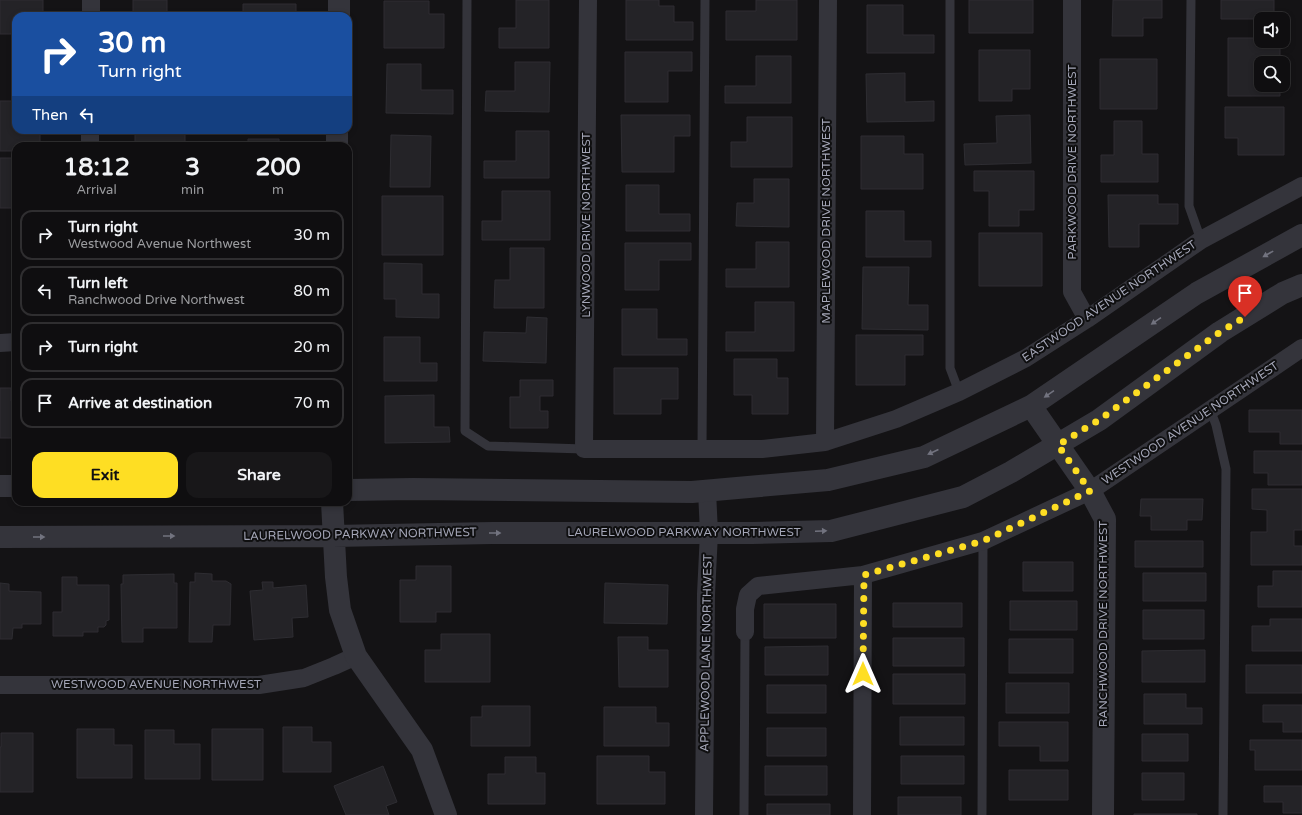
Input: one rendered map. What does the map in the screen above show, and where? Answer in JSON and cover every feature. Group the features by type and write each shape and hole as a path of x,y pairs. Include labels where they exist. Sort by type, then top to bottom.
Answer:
{"street":[{"path":"91,0 91,12"},
{"path":"339,0 339,12"},
{"name":"LYNWOOD DRIVE NORTHWEST","path":"584,450 588,0"},
{"name":"MAPLEWOOD DRIVE NORTHWEST","path":"824,442 828,0"},
{"name":"PARKWOOD DRIVE NORTHWEST","path":"1072,0 1072,292 1087,319"},
{"name":"EASTWOOD AVENUE NORTHWEST","path":"584,450 762,450 824,442 896,419 960,392 1026,358 1087,319 1201,240 1302,186"},
{"path":"352,490 413,489 692,492 828,480 924,457 1032,406 1197,293 1302,235"},
{"name":"LAURELWOOD PARKWAY NORTHWEST","path":"0,537 333,536 492,533 709,533 831,531 963,497 1058,445 1099,420 1220,332 1283,293 1302,285"},
{"path":"0,343 12,342"},
{"name":"WESTWOOD AVENUE NORTHWEST","path":"745,632 745,609 748,595 758,586 864,575 983,541 1090,491 1302,348"},
{"name":"RANCHWOOD DRIVE NORTHWEST","path":"1032,406 1090,491 1105,519 1102,815"},
{"path":"0,486 12,486"},
{"name":"APPLEWOOD LANE NORTHWEST","path":"704,815 706,594 709,533 707,491"},
{"path":"332,506 336,577 340,610 356,656 422,750 446,815"},
{"path":"862,815 864,575"},
{"name":"WESTWOOD AVENUE NORTHWEST","path":"0,685 259,685 304,678 356,656"}],"lane":[{"path":"467,0 465,431 488,446 584,450"},
{"path":"702,450 705,0"},
{"path":"950,0 950,368 960,392"},
{"path":"1191,0 1189,206 1201,240"},
{"path":"1210,409 1216,426 1226,470 1223,815"},
{"path":"982,815 983,541"},
{"path":"744,815 745,632"}],"building":[{"path":"0,0 43,0 43,12 12,12 12,34 0,34"},
{"path":"133,0 167,0 167,12 133,12"},
{"path":"516,0 549,0 549,48 499,48 499,28 516,28"},
{"path":"626,0 659,0 659,6 674,6 674,22 693,22 693,40 626,40"},
{"path":"756,0 797,0 797,40 726,40 726,11 756,11"},
{"path":"969,0 1033,0 1033,33 969,33"},
{"path":"1113,0 1162,0 1162,18 1143,18 1143,36 1112,36"},
{"path":"1221,0 1274,0 1274,12 1254,12 1254,19 1221,19"},
{"path":"384,1 429,1 429,14 444,14 444,48 384,48"},
{"path":"243,4 296,4 296,12 243,12"},
{"path":"867,5 903,5 903,35 934,35 934,53 867,53"},
{"path":"1228,38 1254,38 1254,48 1280,48 1280,56 1254,56 1254,92 1280,92 1280,96 1228,96"},
{"path":"979,50 1030,50 1030,89 1012,89 1012,101 979,101"},
{"path":"625,52 692,52 692,71 668,71 668,102 625,102"},
{"path":"756,56 791,56 791,103 725,103 725,86 756,86"},
{"path":"1100,59 1157,59 1157,109 1100,109"},
{"path":"515,62 550,62 549,112 485,111 486,91 515,91"},
{"path":"387,64 421,64 421,90 453,90 453,114 386,113"},
{"path":"905,73 905,102 934,101 934,121 867,122 866,74"},
{"path":"0,101 12,101 12,134 40,134 40,142 12,142 12,151 0,151"},
{"path":"1225,107 1284,107 1284,155 1238,155 1238,138 1225,138"},
{"path":"621,115 690,115 690,136 674,136 674,172 622,172"},
{"path":"1030,115 1031,163 965,165 964,144 997,143 996,116"},
{"path":"747,117 792,117 792,167 731,167 731,142 747,142"},
{"path":"1114,121 1142,121 1142,154 1158,154 1158,182 1101,182 1101,155 1114,155"},
{"path":"516,131 549,131 549,178 484,178 484,161 516,161"},
{"path":"135,134 185,134 185,142 135,142"},
{"path":"391,135 431,136 430,187 390,187"},
{"path":"861,136 904,136 904,154 923,154 923,189 861,189"},
{"path":"248,139 279,139 279,142 248,142"},
{"path":"0,158 12,158 12,208 0,208"},
{"path":"974,171 1034,171 1034,210 1019,210 1019,226 989,226 989,191 974,191"},
{"path":"754,179 789,179 789,227 736,226 737,203 754,203"},
{"path":"626,185 659,185 659,214 690,214 690,231 626,231"},
{"path":"502,191 550,191 550,240 482,240 482,221 502,221"},
{"path":"1108,195 1158,195 1158,204 1178,204 1178,224 1139,224 1139,247 1109,247"},
{"path":"382,196 443,196 443,255 382,255"},
{"path":"866,211 904,211 904,241 931,241 931,257 866,257"},
{"path":"979,233 1042,233 1042,286 979,286"},
{"path":"756,242 789,242 789,287 726,287 726,269 756,269"},
{"path":"625,243 691,243 691,260 659,260 659,290 625,290"},
{"path":"510,248 544,248 544,308 494,308 495,280 510,280"},
{"path":"384,263 422,264 422,294 439,294 439,318 396,317 396,299 384,299"},
{"path":"863,267 909,267 908,305 928,305 928,330 862,329"},
{"path":"755,302 794,302 794,351 726,351 726,332 755,332"},
{"path":"622,309 657,309 657,339 687,339 687,355 622,355"},
{"path":"527,317 547,318 546,363 483,361 484,332 526,333"},
{"path":"856,335 923,335 923,355 905,355 905,385 856,385"},
{"path":"384,337 420,337 420,363 437,363 437,381 384,381"},
{"path":"734,359 777,359 777,378 788,378 788,414 752,414 752,395 734,395"},
{"path":"614,368 678,368 678,399 661,399 661,414 614,414"},
{"path":"520,380 553,380 553,396 540,396 540,411 548,411 548,428 510,428 510,397 520,397"},
{"path":"0,388 11,388 12,438 0,438"},
{"path":"434,395 434,427 449,427 450,442 385,443 385,396"},
{"path":"1249,410 1302,410 1302,444 1280,444 1280,432 1249,432"},
{"path":"1254,451 1302,451 1302,485 1268,485 1268,473 1254,473"},
{"path":"1252,489 1302,489 1302,530 1294,530 1294,546 1302,546 1302,565 1251,565 1251,532 1267,532 1267,510 1252,509"},
{"path":"1141,499 1203,499 1202,520 1187,520 1187,530 1151,530 1151,516 1140,516"},
{"path":"1135,541 1203,541 1203,567 1135,567"},
{"path":"1023,562 1073,562 1073,591 1023,591"},
{"path":"416,566 451,566 451,612 436,612 436,622 400,622 400,580 416,580"},
{"path":"1273,571 1302,571 1302,607 1258,607 1258,586 1273,586"},
{"path":"195,573 212,574 212,581 226,581 231,584 230,625 213,625 212,642 189,642 190,582 195,582"},
{"path":"1143,573 1206,573 1206,601 1143,601"},
{"path":"174,574 174,583 177,583 177,628 143,628 143,642 122,642 121,584 123,584 123,575"},
{"path":"62,577 77,577 77,585 109,585 109,620 106,621 106,625 104,627 98,627 98,632 83,632 83,636 53,636 53,612 62,612"},
{"path":"262,582 273,582 273,588 306,585 308,617 292,618 293,637 254,640 250,591 263,590"},
{"path":"0,583 9,584 9,591 41,592 41,624 22,624 22,628 13,628 12,639 0,639"},
{"path":"605,583 668,585 667,624 604,623"},
{"path":"1010,601 1077,601 1077,630 1010,630"},
{"path":"893,603 962,603 962,627 893,627"},
{"path":"764,604 836,604 836,638 764,638"},
{"path":"1143,610 1204,610 1204,639 1143,639"},
{"path":"1270,619 1302,619 1302,651 1252,651 1252,626 1270,626"},
{"path":"441,634 490,634 490,682 425,682 425,650 441,650"},
{"path":"618,637 648,637 648,650 668,650 668,687 619,687"},
{"path":"893,638 964,638 964,666 893,666"},
{"path":"1009,639 1073,639 1073,673 1009,673"},
{"path":"828,646 828,675 765,675 765,647"},
{"path":"1205,650 1205,682 1142,682 1142,651"},
{"path":"1246,665 1302,665 1302,693 1246,693"},
{"path":"893,674 965,674 965,704 893,704"},
{"path":"1006,683 1069,683 1069,713 1006,713"},
{"path":"767,685 826,685 826,713 767,713"},
{"path":"1144,694 1186,694 1186,708 1202,708 1202,724 1144,724"},
{"path":"1263,705 1302,705 1302,732 1283,732 1283,722 1263,722"},
{"path":"482,706 530,706 530,746 471,746 471,717 482,717"},
{"path":"604,707 656,707 656,723 669,723 669,746 604,746"},
{"path":"900,717 964,717 964,745 900,745"},
{"path":"999,722 1068,722 1068,761 1040,761 1040,746 999,746"},
{"path":"283,727 312,727 312,742 331,742 331,772 283,772"},
{"path":"767,728 826,728 826,756 767,756"},
{"path":"77,729 114,729 114,745 132,745 132,778 77,778"},
{"path":"212,729 263,729 263,780 212,780"},
{"path":"145,730 174,730 174,744 200,744 200,779 145,779"},
{"path":"1,733 33,733 33,792 0,792"},
{"path":"1142,734 1188,734 1188,761 1142,761"},
{"path":"1250,740 1302,740 1302,770 1255,770 1255,750 1250,750"},
{"path":"597,756 649,756 649,772 665,772 665,804 597,804"},
{"path":"901,756 964,756 964,784 901,784"},
{"path":"505,757 536,757 536,773 545,773 545,804 488,804 488,774 505,774"},
{"path":"383,766 397,802 386,806 389,815 346,815 334,786"},
{"path":"765,766 827,766 827,795 765,795"},
{"path":"1009,770 1068,770 1068,800 1009,800"},
{"path":"1142,773 1184,773 1184,800 1142,800"},
{"path":"1264,786 1302,786 1302,813 1283,813 1283,802 1264,802"},
{"path":"898,797 961,797 961,815 898,815"},
{"path":"767,804 830,804 830,815 767,815"},
{"path":"1197,814 1197,815 1134,815"}],"route":[{"path":"863,674 864,575 983,541 1090,491 1058,445 1099,420 1220,332 1245,317"}]}
